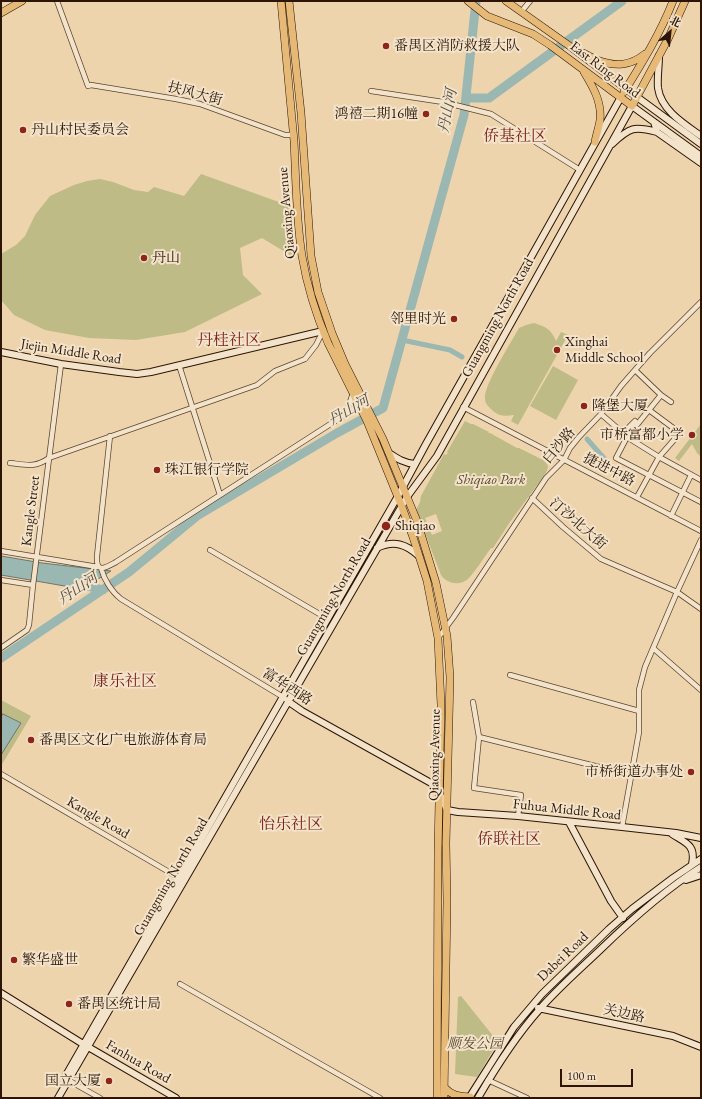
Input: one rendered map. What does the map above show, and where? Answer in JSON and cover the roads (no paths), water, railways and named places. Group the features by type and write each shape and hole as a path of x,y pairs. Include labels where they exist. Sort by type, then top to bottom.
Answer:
{"main road":[{"path":"1,13 22,1"},
{"name":"Qiaoxing Avenue","path":"281,1 302,256 310,292 323,331 353,393 366,411"},
{"name":"Qiaoxing Avenue","path":"289,1 301,113 310,242 314,274 318,292 332,333 366,411"},
{"name":"East Ring Road","path":"468,1 487,16 533,34 550,45 701,156"},
{"name":"East Ring Road","path":"506,1 571,47 701,144"},
{"name":"Guangming North Road","path":"182,880 283,697 398,496 595,142 649,51 673,1"},
{"name":"Guangming North Road","path":"54,1098 289,702 407,497 436,456 637,97 677,20 685,1"},
{"path":"571,47 598,60 618,64 628,64 634,62 649,51"},
{"path":"659,56 658,87 660,96 666,108 701,136"},
{"path":"582,69 596,96 600,108 600,121 595,142"},
{"path":"654,122 657,132"},
{"path":"684,123 701,144"},
{"path":"607,149 625,132 640,128 657,132 701,163"},
{"name":"Jiejin Middle Road","path":"1,352 62,364 137,374 323,331"},
{"path":"366,411 373,425"},
{"name":"Qiaoxing Avenue","path":"373,425 389,453 417,521 432,568 446,628 449,653 450,677 446,843 447,901 444,1098"},
{"name":"Qiaoxing Avenue","path":"373,425 419,556 430,597 438,638 441,705 438,850 437,1098"},
{"path":"389,453 398,460 406,463 416,462 428,467"},
{"path":"377,548 389,544 400,544 410,548 419,556"},
{"name":"富华西路","path":"289,702 302,712 431,783 440,794"},
{"path":"440,794 447,810"},
{"name":"Fuhua Middle Road","path":"447,810 668,832 701,838"},
{"path":"569,822 611,901 623,918"},
{"path":"668,832 687,843 693,853 692,864"},
{"name":"Dabei Road","path":"469,1098 514,1027 547,988 623,918 656,890 701,859"},
{"name":"Dabei Road","path":"478,1098 507,1051 540,1008 624,927 648,906 701,867"},
{"path":"679,882 701,875"},
{"name":"Fanhua Road","path":"1,993 85,1045 176,1098"},
{"name":"关边路","path":"531,1006 673,1036 701,1047"},
{"name":"Guangming North Road","path":"58,1098 85,1045"},
{"path":"445,1088 455,1095 469,1098"}],"street":[{"name":"扶风大街","path":"58,1 88,86 91,85 200,104 284,135 293,134"},
{"path":"521,12 530,1"},
{"path":"371,91 444,102 491,114 580,170"},
{"name":"白沙路","path":"438,638 546,478 564,460 570,448 601,414 621,386 635,370 701,302"},
{"path":"10,463 27,466 41,463 49,458 257,384 275,371 306,359 316,345 323,331"},
{"name":"Kangle Street","path":"1,648 27,630 28,627 62,364"},
{"path":"179,365 220,495"},
{"path":"635,370 661,395 671,402"},
{"path":"1,551 37,559 105,568 346,414 353,393"},
{"path":"661,395 627,437 616,458 701,502"},
{"name":"捷进中路","path":"463,408 701,531"},
{"path":"638,498 659,457 680,433 648,410"},
{"path":"601,414 623,434 635,421"},
{"path":"100,567 97,563 110,436"},
{"path":"627,437 659,457 701,480"},
{"path":"671,516 692,475"},
{"name":"汀沙北大街","path":"532,498 601,559 677,592 701,609"},
{"path":"622,827 639,732 640,690 645,667 701,540"},
{"path":"210,550 328,619"},
{"name":"富华西路","path":"100,567 114,594 289,702"},
{"path":"1,580 33,585"},
{"path":"653,648 701,690"},
{"path":"510,675 639,711"},
{"path":"473,702 479,737 474,788 521,795 518,816"},
{"path":"479,737 631,775"},
{"name":"Kangle Road","path":"1,774 182,880"},
{"path":"180,984 380,1098"},
{"path":"68,1080 100,1098"},
{"path":"488,1080 527,1098"}],"water":[{"path":"1,556 42,563 111,571 82,589 1,575"},
{"path":"3,714 21,723 1,755 1,718"}],"waterway":[{"name":"丹山河","path":"1,658 129,572 197,516 337,433 383,408 464,115 476,1"},
{"path":"466,98 489,98 622,1"},
{"path":"402,340 450,350 462,357"},
{"path":"587,439 625,482"},
{"path":"75,583 103,590"}],"place":[{"name":"番禺区消防救援大队","path":"386,46"},
{"name":"鸿禧二期16幢","path":"426,114"},
{"name":"丹山村民委员会","path":"23,130"},
{"name":"丹山","path":"144,258"},
{"name":"邻里时光","path":"454,319"},
{"name":"Xinghai Middle School","path":"557,350"},
{"name":"隆堡大厦","path":"584,406"},
{"name":"市桥富都小学","path":"692,435"},
{"name":"珠江银行学院","path":"157,470"},
{"name":"Shiqiao","path":"386,526"},
{"name":"番禺区文化广电旅游体育局","path":"31,740"},
{"name":"市桥街道办事处","path":"691,772"},
{"name":"繁华盛世","path":"14,960"},
{"name":"番禺区统计局","path":"69,1004"},
{"name":"国立大厦","path":"109,1081"}],"district":[{"name":"侨基社区","path":"515,137"},
{"name":"丹桂社区","path":"229,341"},
{"name":"康乐社区","path":"125,682"},
{"name":"怡乐社区","path":"291,825"},
{"name":"侨联社区","path":"509,840"}],"park label":[{"name":"Shiqiao Park","path":"491,480"},
{"name":"顺发公园","path":"475,1044"}]}
